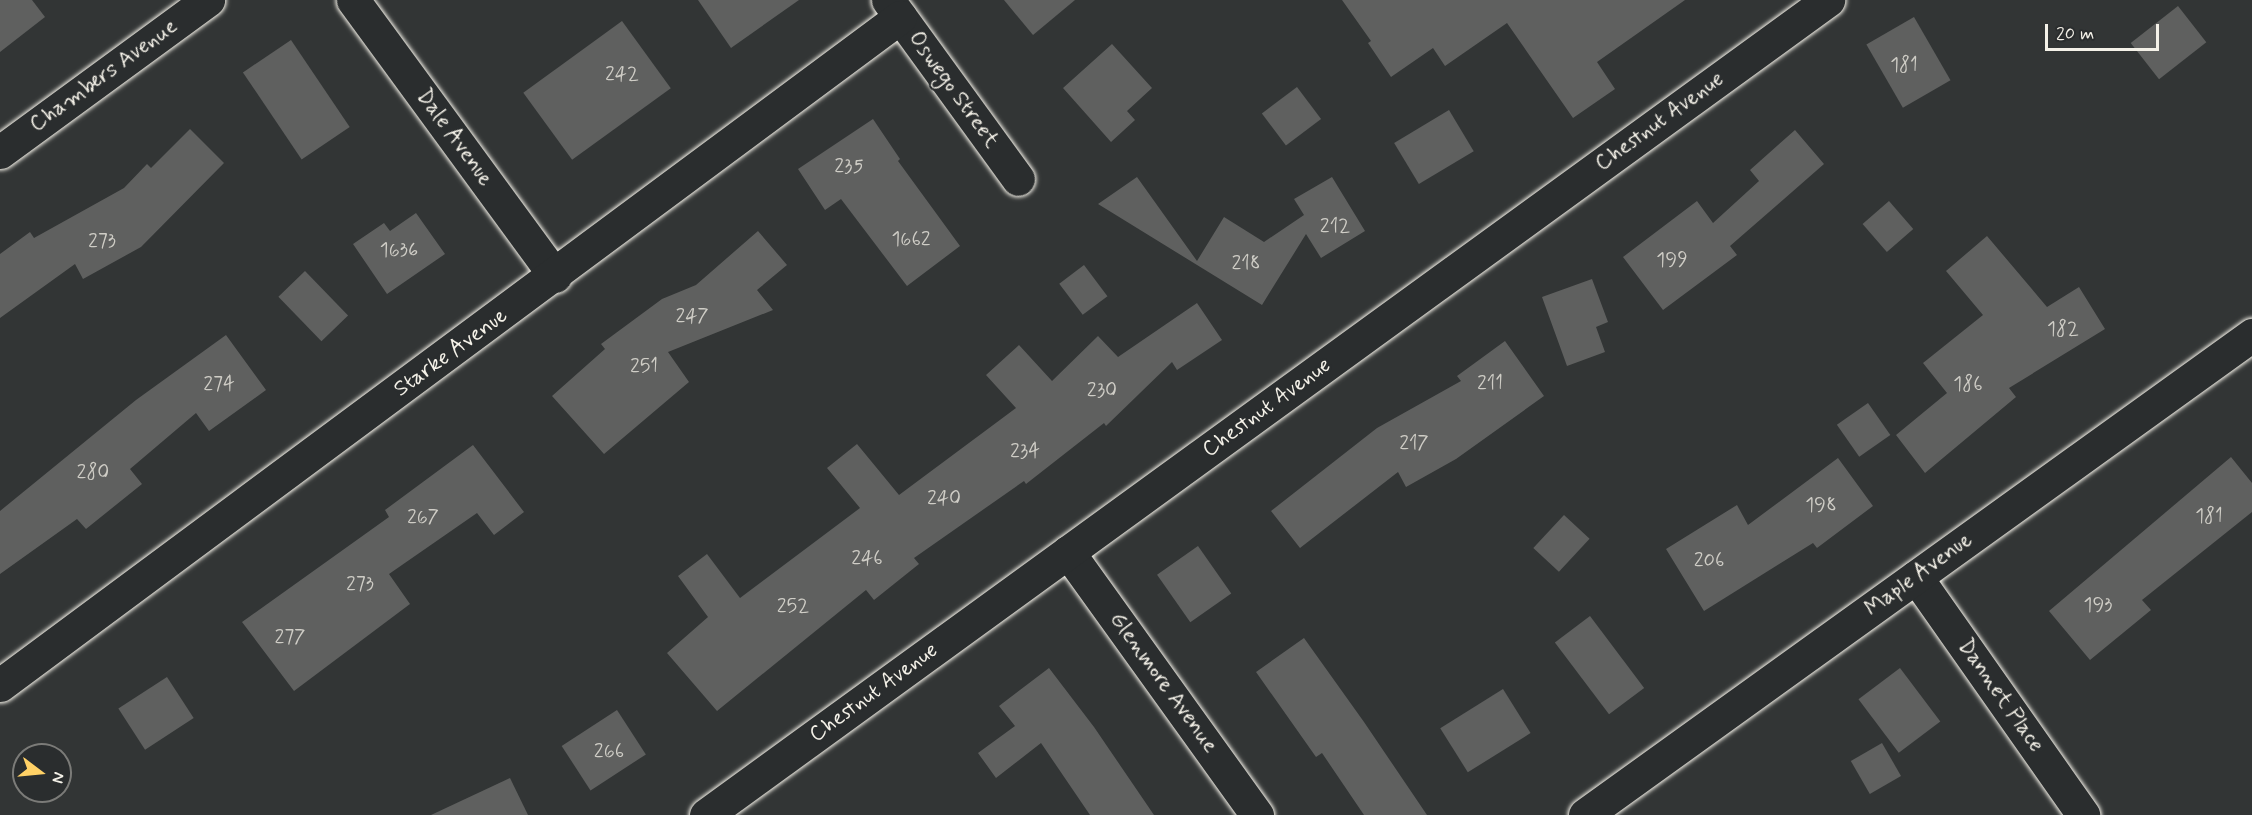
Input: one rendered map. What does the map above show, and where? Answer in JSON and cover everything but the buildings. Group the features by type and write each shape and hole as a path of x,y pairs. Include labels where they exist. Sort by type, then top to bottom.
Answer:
{"street":[{"name":"Chambers Avenue","path":"0,152 208,0"},
{"name":"Dale Avenue","path":"353,0 555,276"},
{"name":"Chestnut Avenue","path":"706,815 1828,0"},
{"name":"Starke Avenue","path":"0,685 555,276 894,9"},
{"name":"Oswego Street","path":"894,9 1017,179"},
{"name":"Maple Avenue","path":"1585,815 2252,335"},
{"name":"Glenmore Avenue","path":"1068,552 1257,815"},
{"name":"Dannet Place","path":"1916,577 2083,815"}]}
